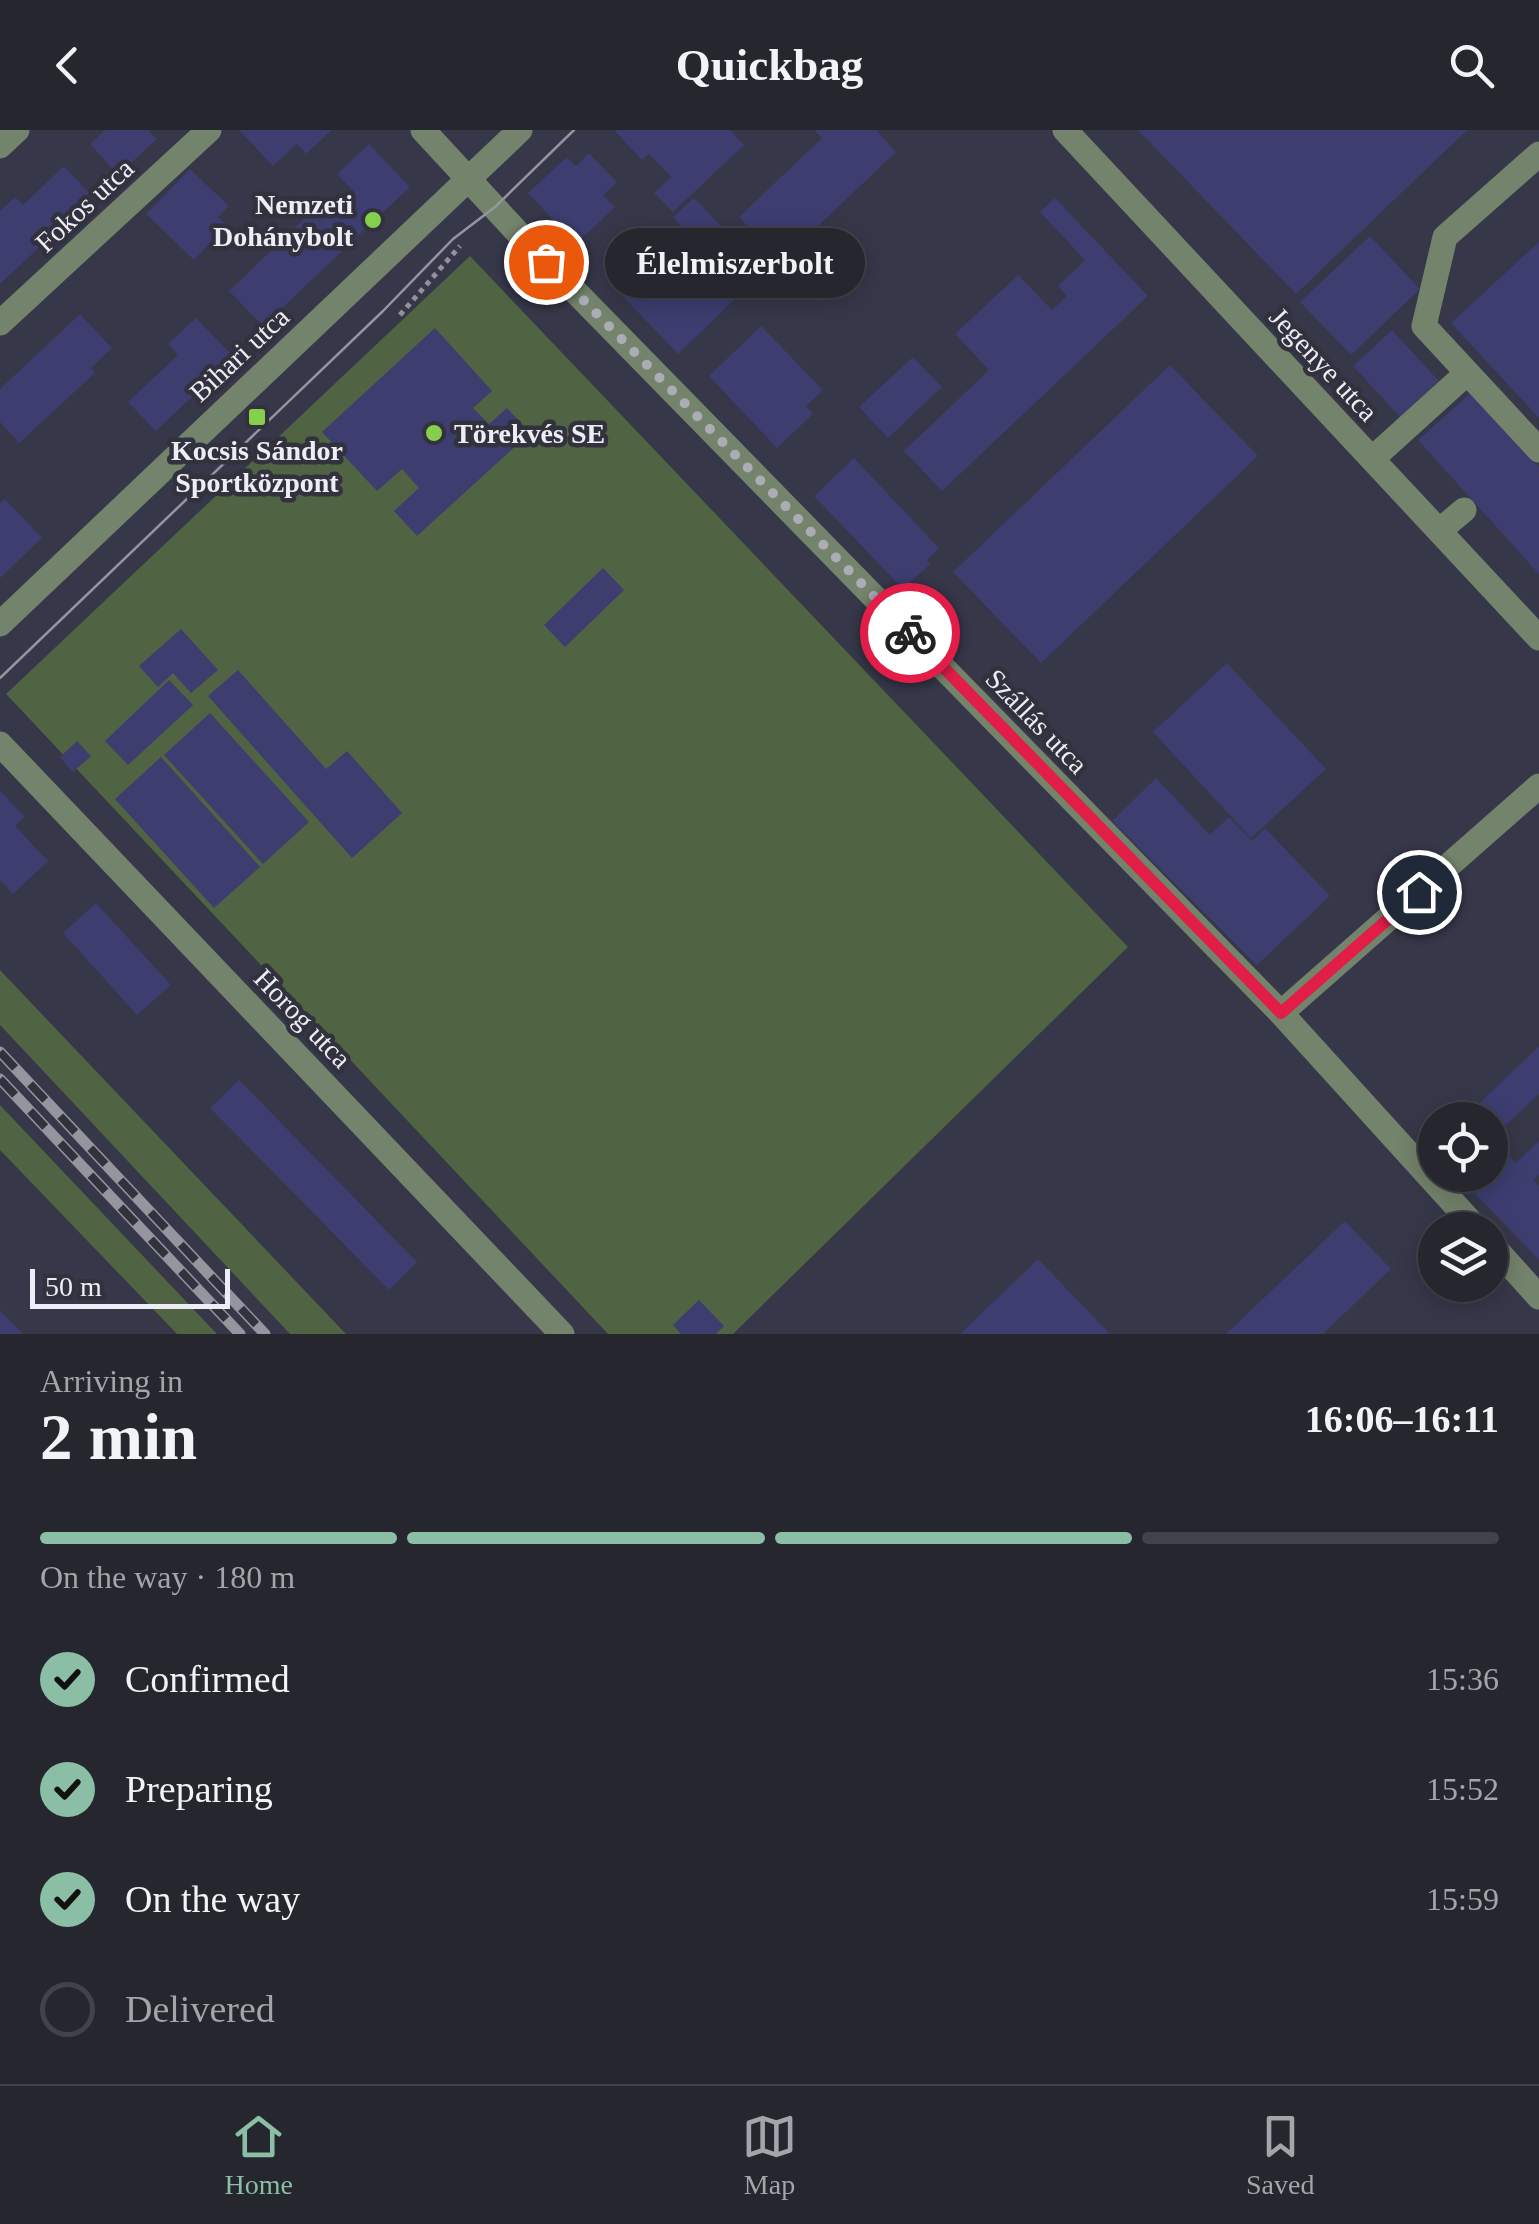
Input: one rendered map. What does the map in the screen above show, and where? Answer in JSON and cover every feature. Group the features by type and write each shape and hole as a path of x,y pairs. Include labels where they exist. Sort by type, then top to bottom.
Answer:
{"street":[{"path":"0,146 17,130"},
{"name":"Fokos utca","path":"0,324 208,130"},
{"name":"Szállás utca","path":"423,130 519,234 1281,1013 1462,1212"},
{"name":"Bihari utca","path":"0,624 520,130"},
{"name":"Jegenye utca","path":"1065,130 1539,638"},
{"path":"1539,154 1445,237 1424,326 1539,450"},
{"path":"1372,459 1467,372"},
{"path":"1439,531 1464,510"},
{"name":"Horog utca","path":"0,744 562,1334"},
{"path":"1281,1013 1539,786"},
{"path":"1508,1263 1539,1297"}],"path":[{"path":"400,315 460,246"}],"shaded area":[{"path":"0,130 1539,130 1539,1334 733,1334 1128,947 471,257 6,695 608,1334 346,1334 0,970"},
{"path":"0,1025 290,1334 217,1334 0,1105"},
{"path":"0,1150 177,1334 0,1334"}],"green space":[{"path":"470,256 1128,947 733,1334 608,1334 6,694"},
{"path":"0,970 346,1334 290,1334 0,1025"},
{"path":"0,1105 217,1334 177,1334 0,1150"}],"building":[{"path":"105,130 148,130 157,139 118,175 90,144"},
{"path":"239,130 332,130 306,154 297,144 273,166"},
{"path":"614,130 730,130 744,145 673,212 654,193 671,177 649,154 642,160"},
{"path":"814,130 876,130 896,152 781,261 739,217 822,138"},
{"path":"1138,130 1467,130 1296,294"},
{"path":"369,144 410,187 263,326 229,291 328,196 339,208 355,193 337,174"},
{"path":"589,153 617,182 603,195 615,207 576,244 528,193 567,157 576,166"},
{"path":"64,166 93,197 0,284 0,211 15,197 23,205"},
{"path":"190,169 229,206 218,217 227,225 194,260 146,214"},
{"path":"694,198 733,238 712,258 673,217"},
{"path":"1055,198 1148,296 942,491 904,451 989,370 955,334 1018,275 1052,310 1067,296 1058,286 1085,260 1040,212"},
{"path":"1370,236 1420,289 1351,355 1300,302"},
{"path":"1539,242 1539,418 1451,323"},
{"path":"653,250 698,298 721,276 739,295 678,354 614,287"},
{"path":"80,314 112,348 91,368 95,373 19,443 0,422 0,389"},
{"path":"196,318 234,357 156,431 128,402 178,355 168,344"},
{"path":"761,326 823,390 806,406 813,414 777,448 709,376"},
{"path":"435,328 492,391 473,408 489,424 507,408 530,433 417,536 394,511 419,488 402,469 377,491 322,432"},
{"path":"1392,330 1439,381 1400,417 1353,366"},
{"path":"913,357 942,387 888,438 859,407"},
{"path":"1170,365 1258,456 1041,663 953,572"},
{"path":"1472,392 1539,467 1539,574 1418,440"},
{"path":"854,458 939,548 927,560 930,564 903,589 814,496"},
{"path":"5,499 42,538 0,578 0,503"},
{"path":"603,568 624,590 565,647 544,625"},
{"path":"181,629 218,670 191,693 173,673 158,687 139,666"},
{"path":"1227,663 1326,769 1251,838 1153,732"},
{"path":"238,670 326,769 347,751 402,813 352,858 208,696"},
{"path":"169,680 193,705 128,765 105,741"},
{"path":"210,713 309,822 263,864 164,755"},
{"path":"77,741 91,756 73,772 60,757"},
{"path":"161,757 260,867 214,908 115,799"},
{"path":"1156,778 1210,835 1229,817 1252,841 1265,828 1330,896 1257,965 1112,821"},
{"path":"0,791 25,817 15,826 48,861 13,894 0,880"},
{"path":"96,903 171,985 137,1015 63,933"},
{"path":"1539,1046 1539,1094 1508,1123 1508,1102 1481,1102"},
{"path":"239,1080 417,1262 389,1290 210,1108"},
{"path":"1539,1141 1539,1175 1533,1180 1539,1186 1539,1260 1508,1228 1508,1212 1493,1212 1473,1192 1508,1192 1508,1155 1516,1163"},
{"path":"1345,1221 1391,1269 1323,1334 1226,1334"},
{"path":"1038,1259 1110,1334 960,1334"},
{"path":"699,1300 724,1326 716,1334 681,1334 673,1325"},
{"path":"0,1310 23,1334 0,1334"}],"tram line":[{"path":"0,678 453,239 495,207 574,130"}],"railway":[{"path":"0,1052 265,1334"},
{"path":"0,1079 240,1334"}],"way so far":[{"path":"546,262 910,633"}],"place":[{"name":"Nemzeti Dohánybolt","path":"373,220"},
{"name":"Élelmiszerbolt","path":"546,262"},
{"name":"Kocsis Sándor Sportközpont","path":"257,417"},
{"name":"Törekvés SE","path":"434,433"}],"route":[{"path":"910,633 1281,1013 1419,892"}]}
